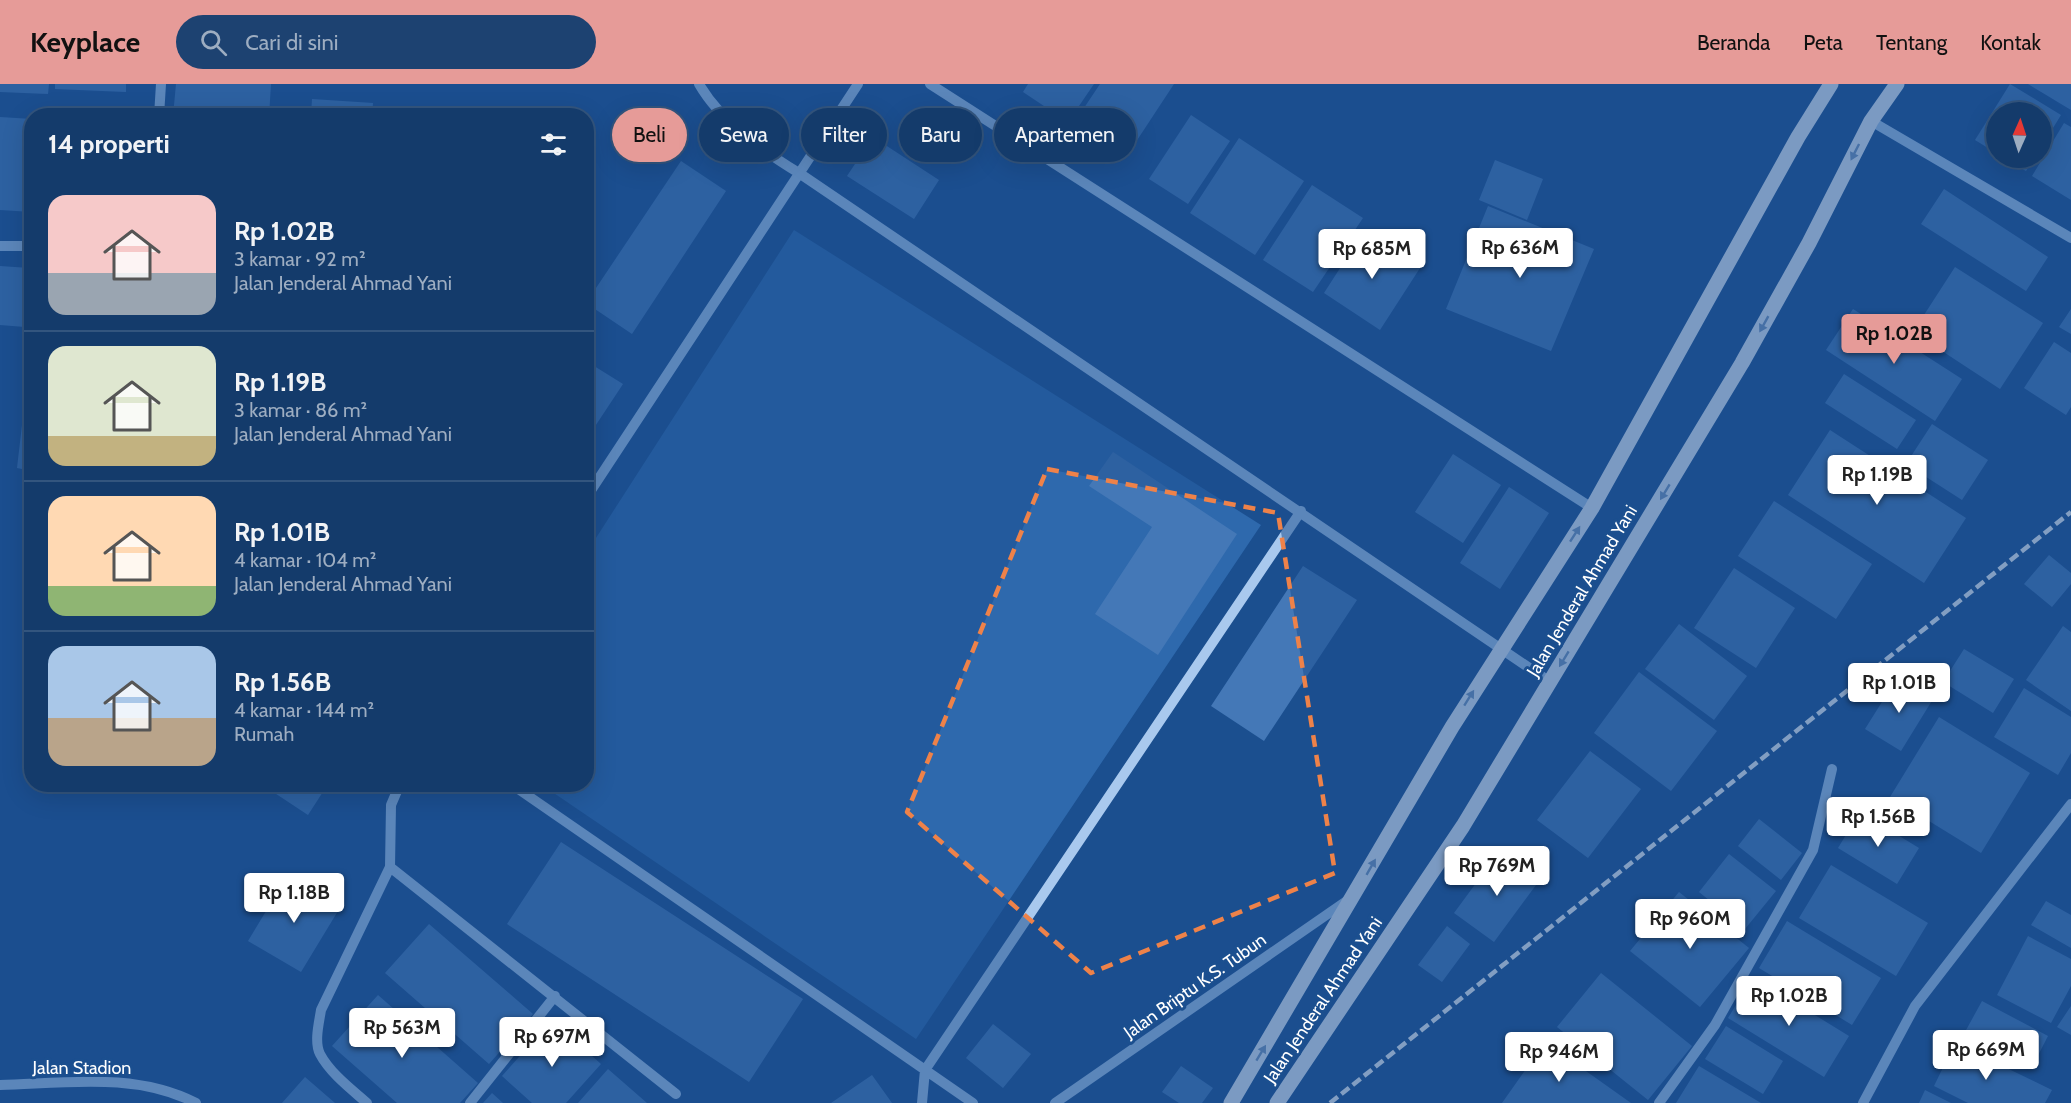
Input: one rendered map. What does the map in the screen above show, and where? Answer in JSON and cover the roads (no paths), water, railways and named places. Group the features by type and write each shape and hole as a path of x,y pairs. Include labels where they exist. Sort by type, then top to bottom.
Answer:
{"main road":[{"name":"Jalan Jenderal Ahmad Yani","path":"1231,1103 1500,649 1592,508 1798,137 1831,84"},
{"name":"Jalan Jenderal Ahmad Yani","path":"1277,1103 1463,826 1742,363 1809,243 1870,121 1897,84"}],"street":[{"path":"160,108 161,84"},
{"path":"699,84 727,117 767,153 800,173 1550,682"},
{"path":"594,486 858,84"},
{"path":"930,84 1592,508"},
{"path":"1870,121 2071,238"},
{"path":"0,246 24,246"},
{"path":"922,1103 925,1070 1300,511"},
{"path":"1659,1103 1715,1025 1813,850 1833,769"},
{"path":"367,1103 348,1087 320,1053 318,1035 321,1010 390,867 391,805 397,792"},
{"path":"523,792 973,1103"},
{"path":"1863,1103 1915,1006 2071,804"},
{"path":"390,867 676,1094"},
{"name":"Jalan Briptu K.S. Tubun","path":"1055,1103 1355,895"},
{"path":"470,1103 555,996"},
{"name":"Jalan Stadion","path":"0,1085 112,1081 152,1086 196,1103"}],"railway":[{"path":"1330,1103 2071,512"}]}
